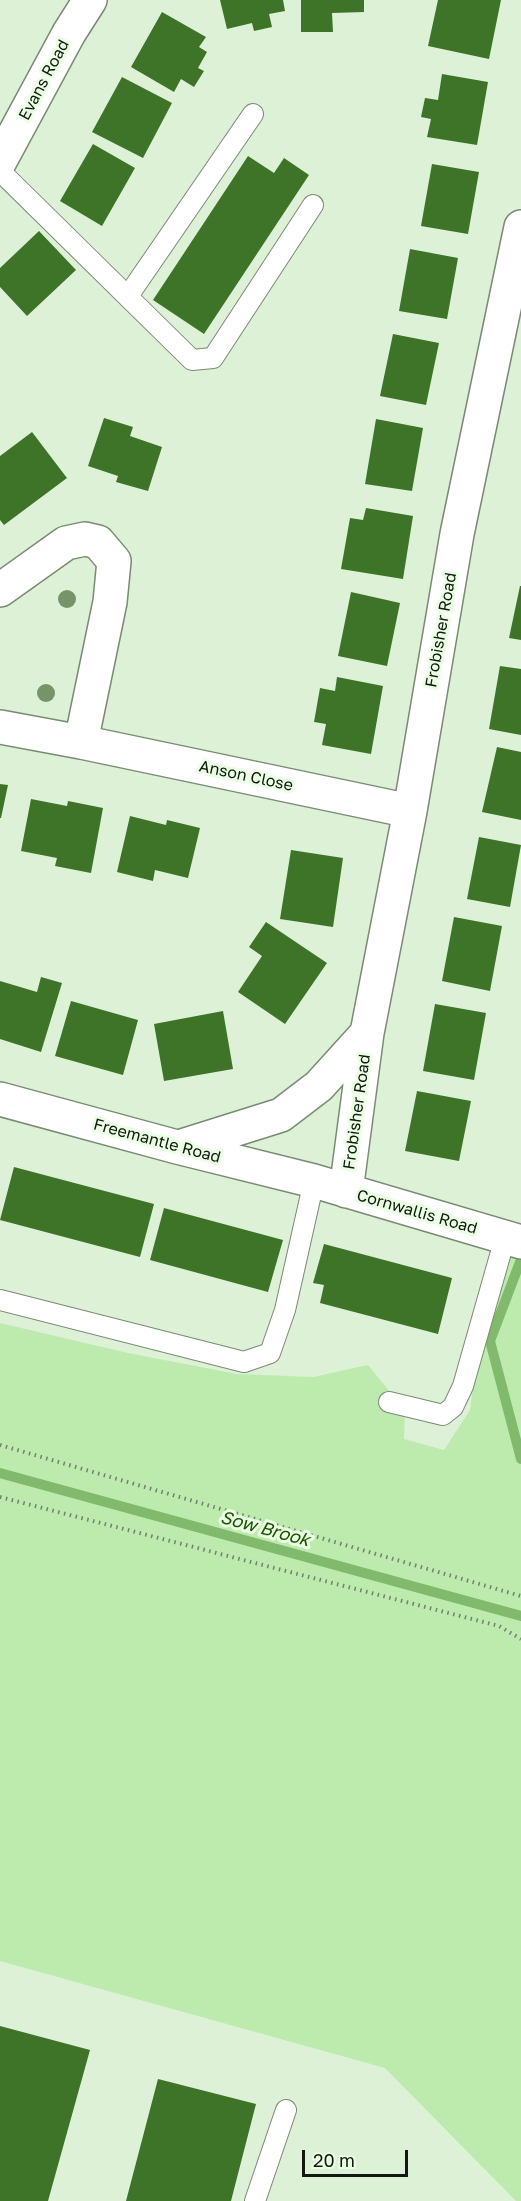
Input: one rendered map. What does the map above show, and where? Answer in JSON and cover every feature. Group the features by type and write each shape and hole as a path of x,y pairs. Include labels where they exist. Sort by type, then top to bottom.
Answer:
{"street":[{"name":"Evans Road","path":"0,161 69,33 90,0"},
{"name":"Frobisher Road","path":"346,1191 367,1034 410,811 457,534 521,227"},
{"path":"0,590 66,543 86,539 98,542 114,561 110,602 81,742"},
{"name":"Anson Close","path":"0,727 410,811"},
{"name":"Frobisher Road","path":"177,1147 280,1115 319,1086 367,1034"},
{"name":"Freemantle Road","path":"0,1099 314,1181"},
{"name":"Cornwallis Road","path":"314,1181 513,1240"}],"lane":[{"path":"128,296 253,114"},
{"path":"0,171 192,360 213,358 313,205"},
{"path":"0,1300 244,1362 270,1353 285,1310 314,1181"},
{"path":"389,1402 443,1415 453,1407 463,1386 513,1240"},
{"path":"255,2201 286,2110"}],"path":[{"path":"0,1445 521,1596"},
{"path":"0,1497 498,1626 521,1639"}],"green space":[{"path":"490,1250 521,1259 521,2201 516,2201 385,2068 0,1961 0,1323 128,1353 237,1374 313,1377 368,1365 405,1410 404,1439 444,1450 470,1410"}],"building":[{"path":"220,0 283,0 285,11 269,14 272,27 254,31 252,23 227,29"},
{"path":"301,0 364,0 364,12 332,13 333,32 301,32"},
{"path":"438,0 501,0 489,59 428,46"},
{"path":"162,12 206,37 199,47 207,52 198,68 204,71 194,87 181,79 174,92 131,67"},
{"path":"442,74 488,82 477,145 427,137 431,119 421,117 425,98 438,100"},
{"path":"122,77 172,103 143,158 92,132"},
{"path":"93,144 135,168 102,226 60,201"},
{"path":"248,156 274,173 284,158 309,175 204,334 153,300"},
{"path":"432,164 479,172 468,234 421,226"},
{"path":"39,231 76,270 27,316 0,287 0,268"},
{"path":"410,249 458,258 447,319 399,311"},
{"path":"393,334 439,343 426,405 380,396"},
{"path":"104,418 133,427 130,436 162,447 148,491 116,482 118,476 88,466"},
{"path":"376,419 423,428 412,491 365,484"},
{"path":"32,432 67,478 4,525 0,520 0,456"},
{"path":"366,508 413,516 403,579 341,569 350,518 363,520"},
{"path":"521,586 521,640 509,638"},
{"path":"351,592 400,603 387,666 338,656"},
{"path":"500,666 521,669 521,735 489,729"},
{"path":"337,677 383,686 371,754 322,745 326,724 314,722 320,688 335,691"},
{"path":"497,747 521,752 521,820 482,812"},
{"path":"0,784 8,785 1,818 0,818"},
{"path":"31,799 67,806 68,801 103,808 91,873 55,866 57,858 21,851"},
{"path":"130,816 166,825 167,820 200,828 188,878 155,870 153,881 117,872"},
{"path":"479,837 521,845 510,907 467,899"},
{"path":"291,850 343,858 333,927 280,919"},
{"path":"454,917 502,926 490,991 442,981"},
{"path":"266,922 327,963 285,1024 238,992 262,956 249,947"},
{"path":"41,977 62,983 41,1052 0,1039 0,981 37,992"},
{"path":"71,1001 138,1020 123,1075 55,1056"},
{"path":"435,1004 486,1013 474,1080 423,1071"},
{"path":"223,1011 233,1069 164,1081 154,1024"},
{"path":"417,1091 471,1101 459,1161 405,1151"},
{"path":"14,1167 154,1204 140,1257 0,1220"},
{"path":"164,1208 283,1240 268,1292 150,1260"},
{"path":"324,1244 452,1278 438,1334 320,1303 324,1285 313,1283"},
{"path":"0,2026 90,2050 48,2201 0,2201"},
{"path":"158,2079 256,2104 231,2201 126,2201"}],"waterway":[{"path":"520,1262 490,1341 521,1459"},
{"name":"Sow Brook","path":"0,1473 521,1616"}]}
